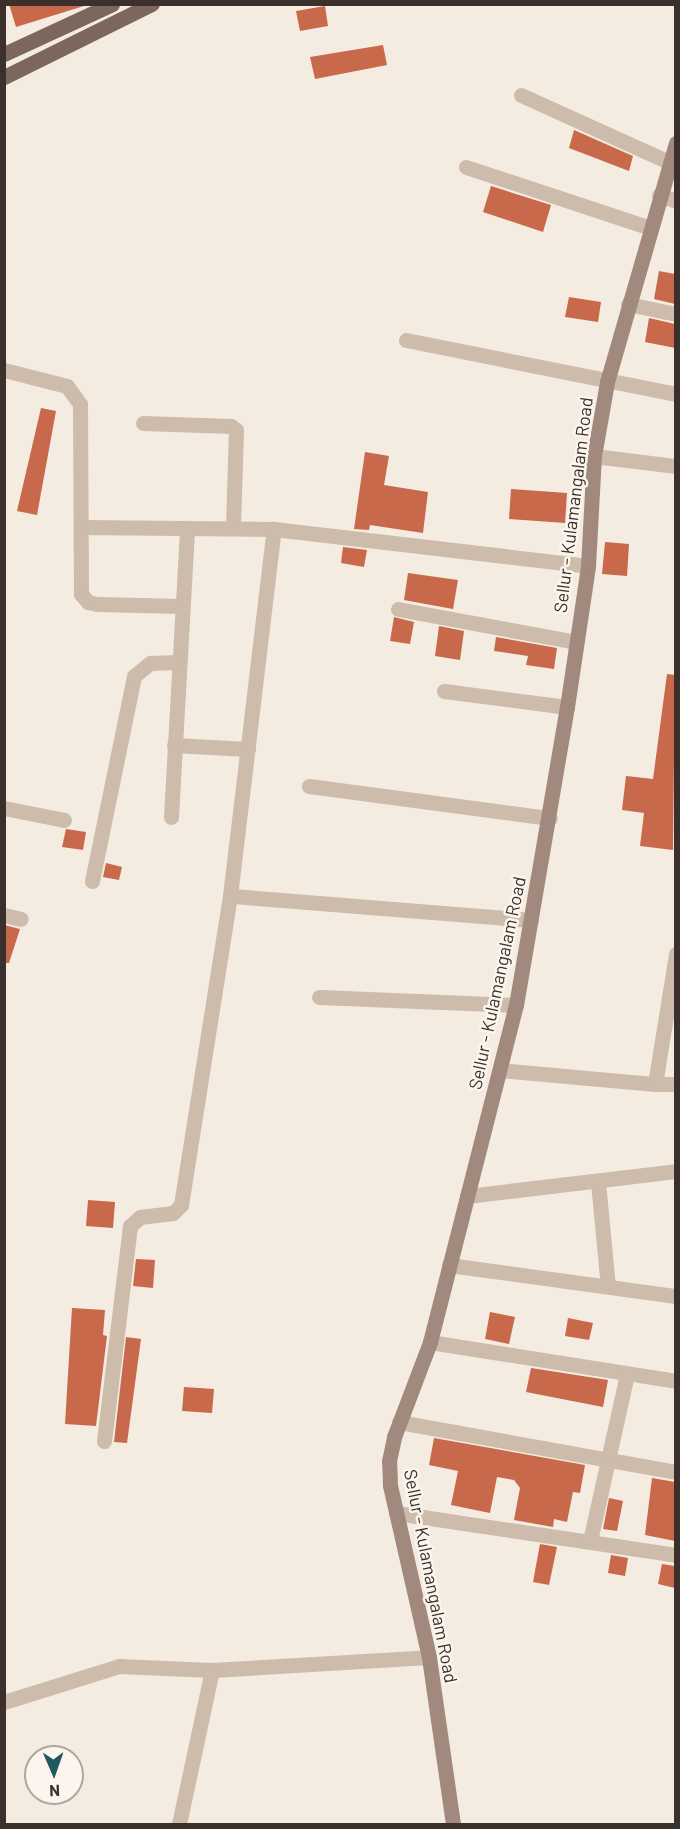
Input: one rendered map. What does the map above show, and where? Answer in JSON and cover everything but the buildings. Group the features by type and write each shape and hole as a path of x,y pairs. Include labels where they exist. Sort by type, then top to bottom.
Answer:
{"main road":[{"path":"4,54 91,9 112,4"},
{"path":"4,77 153,4"},
{"name":"Sellur - Kulamangalam Road","path":"453,1824 429,1657 396,1513 389,1461 399,1422 430,1342 516,1005 550,818 588,566 594,456 607,382 659,195 674,150"}],"street":[{"path":"521,95 674,150"},
{"path":"466,167 650,228"},
{"path":"659,195 675,201"},
{"path":"628,304 675,314"},
{"path":"406,340 675,394"},
{"path":"4,370 67,386 80,404 81,594 88,602 181,606"},
{"path":"143,423 231,426 236,430 233,528"},
{"path":"594,456 675,466"},
{"path":"81,527 274,529 588,566"},
{"path":"171,817 187,528"},
{"path":"104,1441 130,1226 140,1217 173,1213 180,1205 230,896 274,529"},
{"path":"398,609 576,642"},
{"path":"92,880 135,676 150,663 178,662"},
{"path":"444,691 567,707"},
{"path":"174,745 248,749"},
{"path":"309,786 550,818"},
{"path":"4,808 64,820"},
{"path":"230,896 531,920"},
{"path":"4,915 21,919"},
{"path":"655,1084 675,954"},
{"path":"319,997 516,1005"},
{"path":"500,1070 675,1084"},
{"path":"467,1196 675,1171"},
{"path":"598,1182 609,1287"},
{"path":"449,1265 675,1296"},
{"path":"430,1342 675,1382"},
{"path":"590,1541 627,1374"},
{"path":"399,1422 675,1473"},
{"path":"396,1513 675,1555"},
{"path":"4,1702 119,1666 212,1670 429,1657"},
{"path":"179,1824 212,1670"}]}
